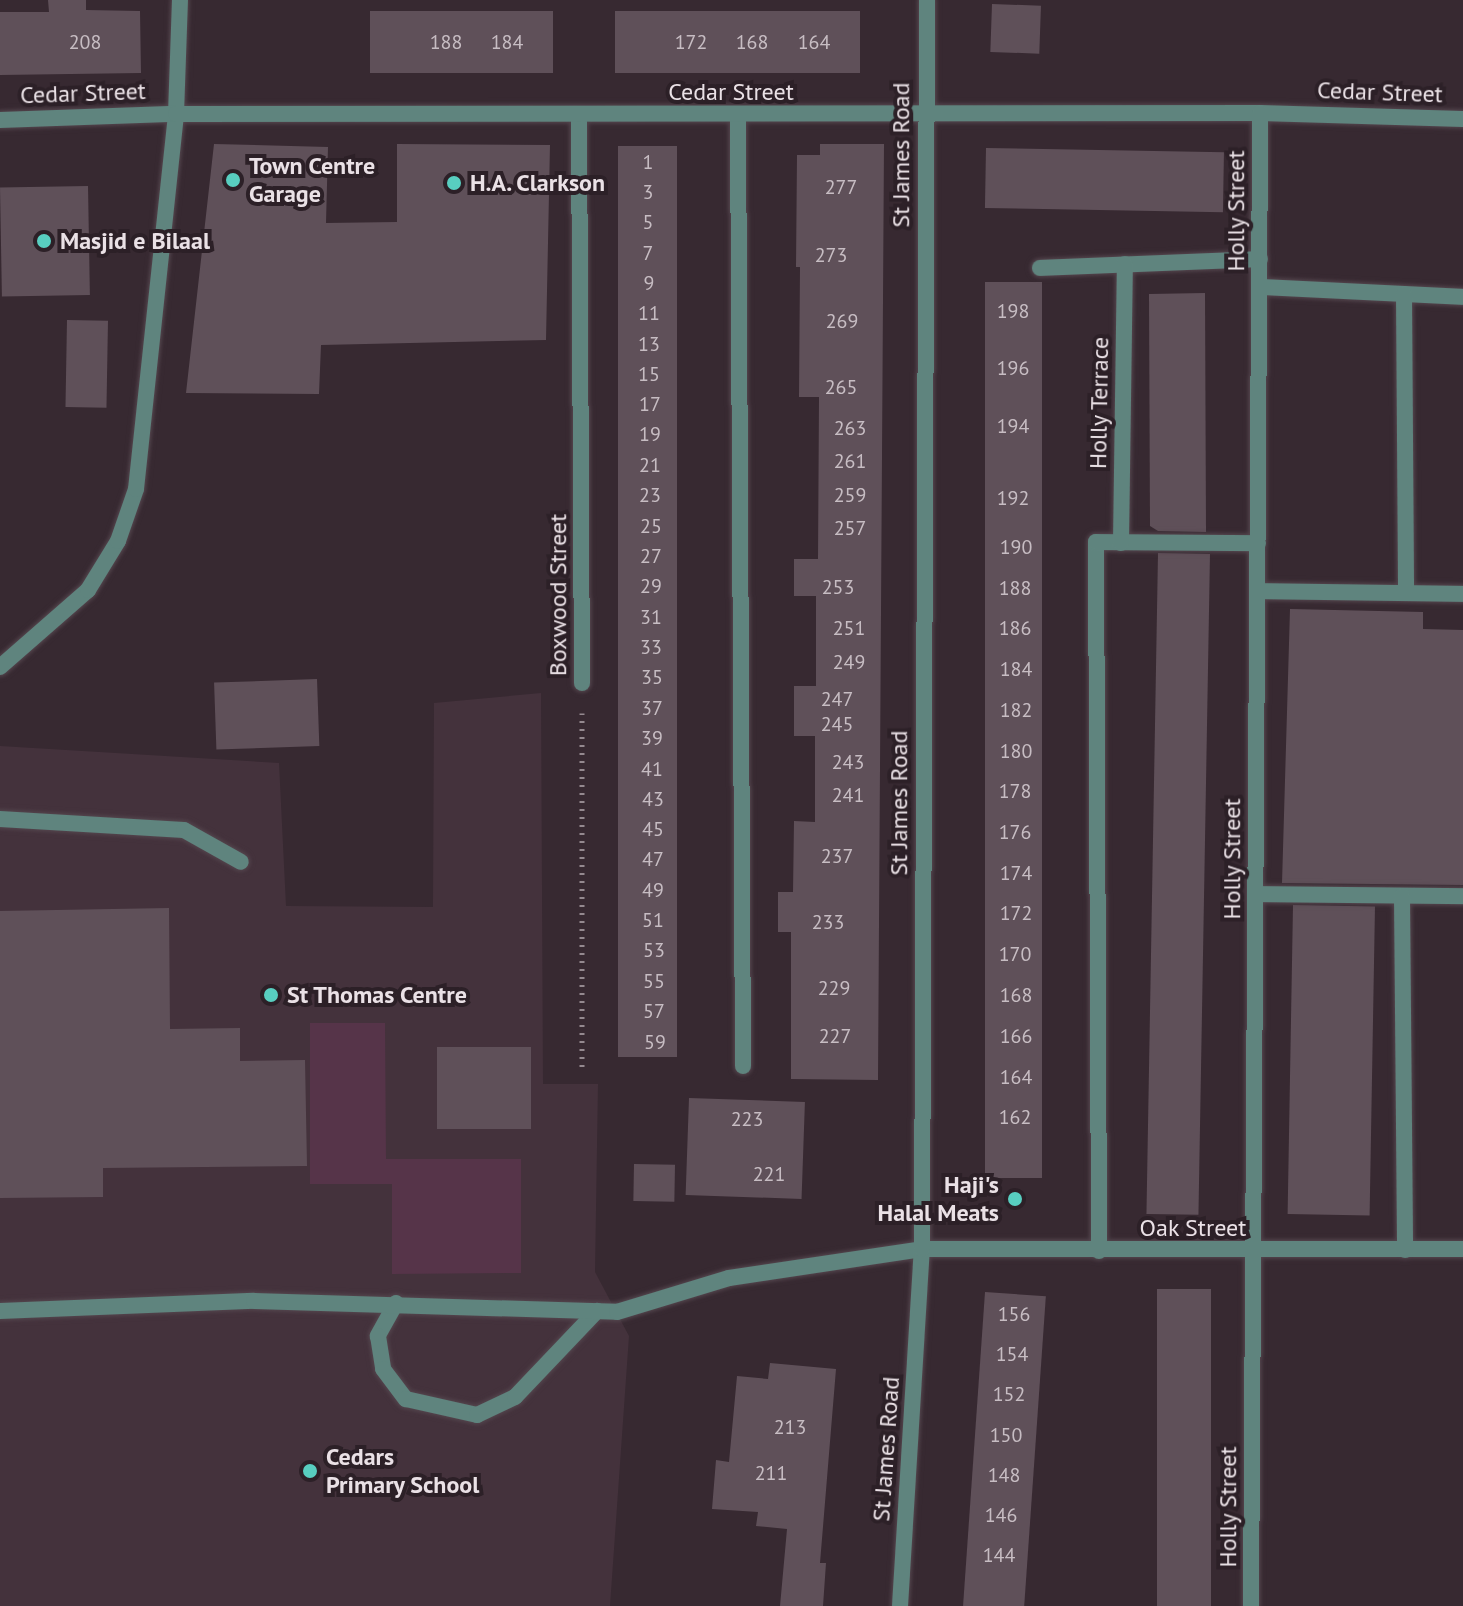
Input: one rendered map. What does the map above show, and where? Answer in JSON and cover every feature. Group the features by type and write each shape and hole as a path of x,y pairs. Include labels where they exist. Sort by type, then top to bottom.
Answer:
{"street":[{"path":"0,667 88,590 118,541 136,489 176,114 180,0"},
{"name":"St James Road","path":"900,1606 922,1249 924,114 927,0"},
{"name":"Cedar Street","path":"0,120 176,114 579,117 1260,113 1463,119"},
{"name":"Holly Street","path":"1251,1606 1260,113"},
{"path":"738,116 743,1066"},
{"name":"Boxwood Street","path":"579,117 582,683"},
{"path":"1040,268 1260,259"},
{"name":"Holly Terrace","path":"1121,543 1125,264"},
{"path":"1260,287 1463,297"},
{"path":"1404,294 1406,593"},
{"path":"1099,1251 1096,542 1258,543"},
{"path":"1258,591 1463,594"},
{"path":"0,819 184,830 241,862"},
{"path":"1256,894 1463,896"},
{"path":"1402,896 1405,1250"},
{"name":"Oak Street","path":"0,1311 254,1301 617,1312 729,1278 922,1249 1254,1252 1463,1249"},
{"path":"396,1303 378,1336 383,1369 406,1399 477,1415 515,1397 597,1311"}],"path":[{"name":"Boxwood Street","path":"582,683 582,1072"}],"shaded area":[{"path":"541,693 543,1084 598,1084 595,1272 629,1336 610,1606 0,1606 0,746 279,763 286,906 433,907 434,703"},
{"path":"310,1023 385,1023 386,1159 521,1159 521,1273 392,1274 392,1184 310,1184"}],"building":[{"path":"48,0 86,0 86,10 140,11 141,73 0,75 0,12 49,12"},
{"path":"992,4 1041,6 1039,54 990,52"},
{"path":"370,11 553,11 553,73 370,73"},
{"path":"615,11 860,11 860,73 615,73"},
{"path":"214,144 328,147 326,223 397,222 397,144 550,145 546,340 321,345 319,394 186,393"},
{"path":"820,144 884,144 878,1080 791,1079 791,932 778,932 778,892 793,892 794,821 815,822 815,736 794,736 794,686 816,686 816,596 794,596 794,559 818,559 819,397 799,397 800,267 796,267 797,155 820,155"},
{"path":"618,146 677,146 677,1057 618,1057"},
{"path":"986,148 1224,152 1223,212 985,208"},
{"name":"Masjid e Bilaal","path":"88,186 90,295 2,297 0,188"},
{"path":"985,282 1042,282 1042,1178 985,1178"},
{"path":"1205,293 1206,532 1158,531 1150,526 1149,294"},
{"path":"67,320 108,321 106,408 65,407"},
{"path":"1158,553 1210,554 1198,1215 1146,1214"},
{"path":"1290,609 1423,612 1423,629 1463,630 1463,885 1282,883"},
{"path":"317,679 319,746 216,750 214,683"},
{"path":"1293,905 1375,906 1370,1215 1288,1214"},
{"path":"169,908 170,1029 240,1028 240,1061 305,1060 307,1166 103,1168 103,1197 0,1198 0,911"},
{"path":"437,1047 531,1047 531,1129 437,1129"},
{"path":"689,1098 805,1102 802,1199 686,1195"},
{"path":"634,1164 675,1165 674,1202 633,1201"},
{"path":"1157,1289 1211,1289 1211,1606 1157,1606"},
{"path":"985,1292 1046,1296 1024,1606 963,1606"},
{"path":"770,1363 836,1369 820,1563 826,1563 823,1606 780,1606 787,1529 756,1526 758,1512 712,1509 716,1460 729,1462 737,1376 768,1379"}],"place":[{"name":"Town Centre Garage","path":"233,180"},
{"name":"H.A. Clarkson","path":"454,183"},
{"name":"Masjid e Bilaal","path":"44,241"},
{"name":"St Thomas Centre","path":"271,995"},
{"name":"Haji's Halal Meats","path":"1015,1199"},
{"name":"Cedars Primary School","path":"310,1471"}]}
